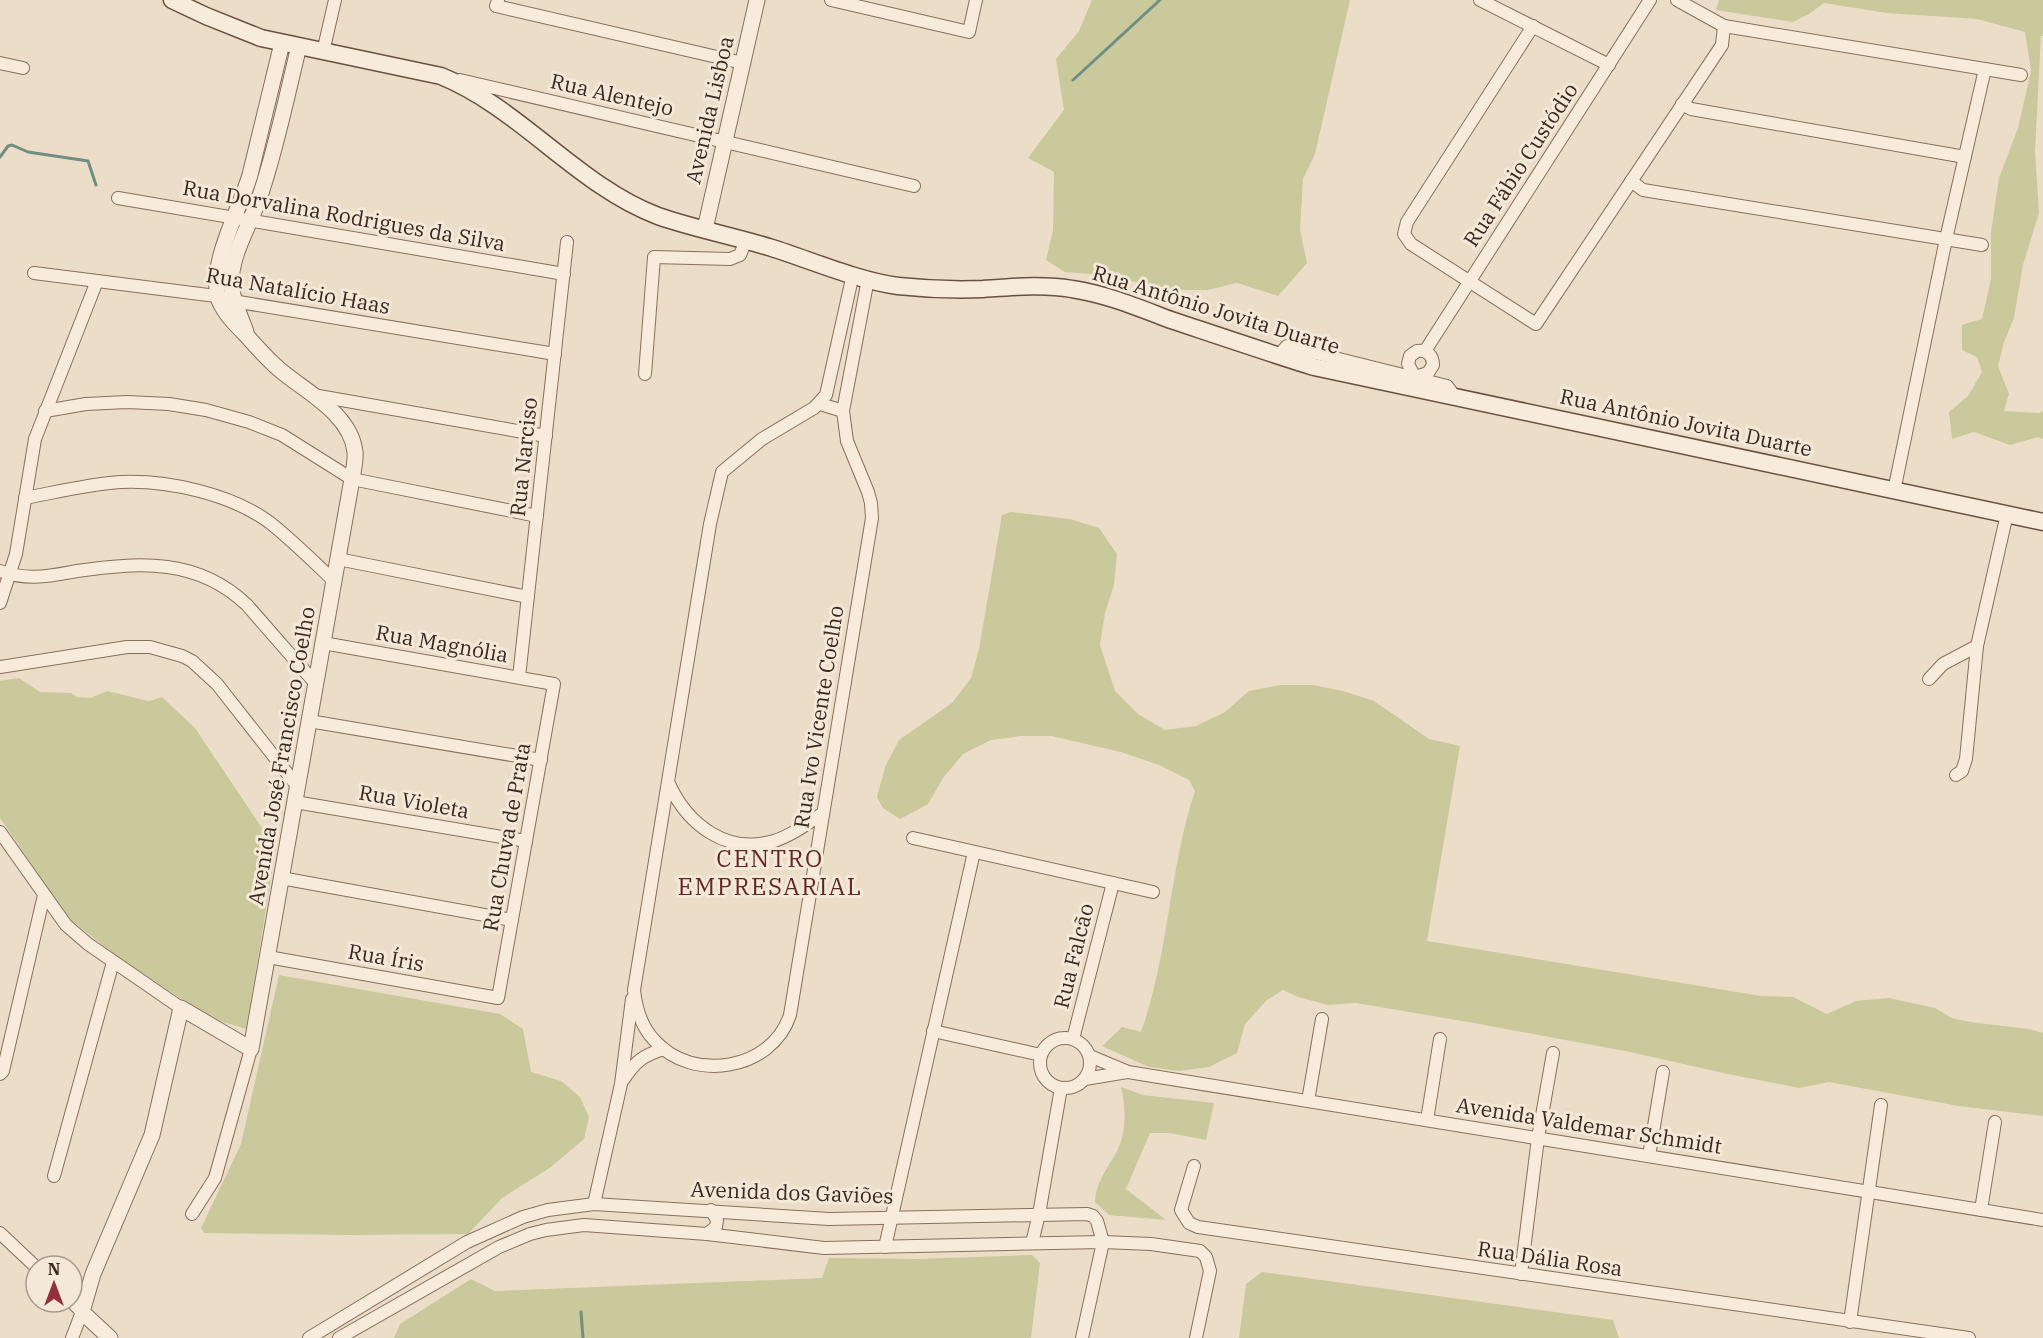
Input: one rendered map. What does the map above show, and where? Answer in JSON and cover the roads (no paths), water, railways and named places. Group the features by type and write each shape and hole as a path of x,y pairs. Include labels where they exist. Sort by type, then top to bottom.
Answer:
{"main road":[{"name":"Rua Antônio Jovita Duarte","path":"172,0 242,32 323,52 406,67 441,76 455,82 508,117 620,198 660,217 746,240 861,277 919,288 1050,287 1079,290 1314,367 2043,522"}],"street":[{"path":"323,52 335,0"},
{"name":"Avenida Lisboa","path":"705,228 757,0"},
{"path":"831,0 969,32 976,0"},
{"path":"1480,0 1609,65"},
{"name":"Rua Fábio Custódio","path":"1425,351 1650,0"},
{"path":"1677,0 1724,26 2020,75"},
{"path":"497,3 742,63"},
{"path":"1533,27 1407,222 1404,234 1411,244 1536,324 1722,45 1724,26"},
{"name":"Avenida José Francisco Coelho","path":"192,1214 215,1178 251,1049 352,479 355,451 350,435 338,418 278,369 230,319 219,297 219,267 229,228 250,175 291,44"},
{"name":"Avenida José Francisco Coelho","path":"248,338 231,283 244,233 268,172 291,44"},
{"path":"0,63 23,68"},
{"path":"1894,491 1946,239 1985,69"},
{"name":"Rua Alentejo","path":"441,76 914,186"},
{"path":"508,117 506,104 510,96 515,93"},
{"path":"1682,104 1691,109 1965,157"},
{"path":"1631,181 1642,190 1982,245"},
{"name":"Rua Dorvalina Rodrigues da Silva","path":"118,198 564,274"},
{"path":"645,374 654,257 730,259 740,255 746,240"},
{"name":"Rua Narciso","path":"519,677 567,242"},
{"name":"Rua Natalício Haas","path":"34,273 219,297 236,302 555,354"},
{"path":"843,411 820,404 829,388 861,277"},
{"name":"Rua Ivo Vicente Coelho","path":"634,990 636,1005 646,1029 655,1041 676,1056 700,1064 732,1064 746,1060 771,1046 786,1025 794,995 872,518 868,492 847,441 843,411 861,277"},
{"path":"0,603 5,573 25,498 35,439 97,281"},
{"path":"1278,356 1287,346 1447,386 1456,398"},
{"path":"1425,351 1432,357 1431,369 1424,375 1415,377 1409,360 1413,353 1425,351"},
{"path":"312,395 546,436"},
{"path":"45,411 86,404 127,402 169,404 214,412 282,435 352,479 537,516"},
{"name":"Rua Ivo Vicente Coelho","path":"594,1204 621,1084 634,990 710,524 722,472 762,439 820,404"},
{"path":"25,498 99,485 132,482 174,487 212,495 251,510 269,522 334,581"},
{"path":"1956,776 1962,771 1966,759 1977,646 2007,513"},
{"path":"338,559 528,597"},
{"path":"5,573 30,578 128,565 159,566 194,573 221,584 235,593 316,684"},
{"name":"Rua Magnólia","path":"323,643 554,684"},
{"path":"1929,679 1943,664 1977,646"},
{"path":"0,667 127,647 150,647 182,656 192,661 217,684 296,794"},
{"name":"Rua Chuva de Prata","path":"498,998 554,684"},
{"path":"309,721 541,760"},
{"path":"669,784 675,798 691,818 719,839 734,843 749,845 774,841 791,834 823,813"},
{"name":"Rua Violeta","path":"296,794 526,841"},
{"path":"0,832 66,925 88,945 181,1008 251,1049"},
{"path":"913,838 1153,892"},
{"path":"885,1247 974,852"},
{"path":"281,878 512,920"},
{"name":"Rua Falcão","path":"1073,1039 1113,883"},
{"path":"0,1074 3,1071 44,895"},
{"name":"Rua Íris","path":"268,957 498,998"},
{"path":"54,1176 113,962"},
{"path":"84,1293 152,1135 181,1008"},
{"path":"1308,1101 1322,1018"},
{"path":"933,1031 1041,1055"},
{"path":"1085,1079 1091,1064 1086,1048 1073,1039 1057,1039 1050,1042 1041,1055 1041,1072 1053,1085 1070,1088 1085,1079 1128,1072"},
{"path":"1427,1120 1440,1039"},
{"name":"Rua Ivo Vicente Coelho","path":"621,1084 631,1069 645,1055 664,1049"},
{"path":"1521,1274 1538,1138 1553,1053"},
{"path":"1090,1056 1128,1072"},
{"name":"Avenida Valdemar Schmidt","path":"1128,1072 2043,1220"},
{"path":"1649,1156 1663,1072"},
{"path":"1032,1243 1040,1214 1061,1088"},
{"path":"1850,1322 1881,1105"},
{"path":"1981,1209 1995,1122"},
{"name":"Rua Dália Rosa","path":"1194,1166 1181,1210 1189,1223 1198,1227 1969,1338"},
{"name":"Avenida dos Gaviões","path":"309,1338 467,1242 523,1217 548,1210 594,1204 829,1219 1087,1214 1093,1216 1103,1242"},
{"path":"707,1234 716,1227 717,1220 711,1210"},
{"path":"523,1217 521,1226 530,1234"},
{"name":"Avenida dos Gaviões","path":"339,1338 499,1247 530,1234 584,1225 707,1234 824,1248 1103,1242 1166,1245 1200,1251 1206,1257 1210,1271 1196,1338"},
{"path":"0,1233 24,1256"},
{"path":"1083,1338 1103,1242"},
{"path":"84,1313 111,1338"},
{"path":"72,1338 76,1314"}],"waterway":[{"path":"1073,80 1160,0"},
{"path":"0,157 8,146 12,145 28,152 88,161 96,185"},
{"path":"581,1312 583,1338"}],"district":[{"name":"CENTRO EMPRESARIAL","path":"770,873"}]}
